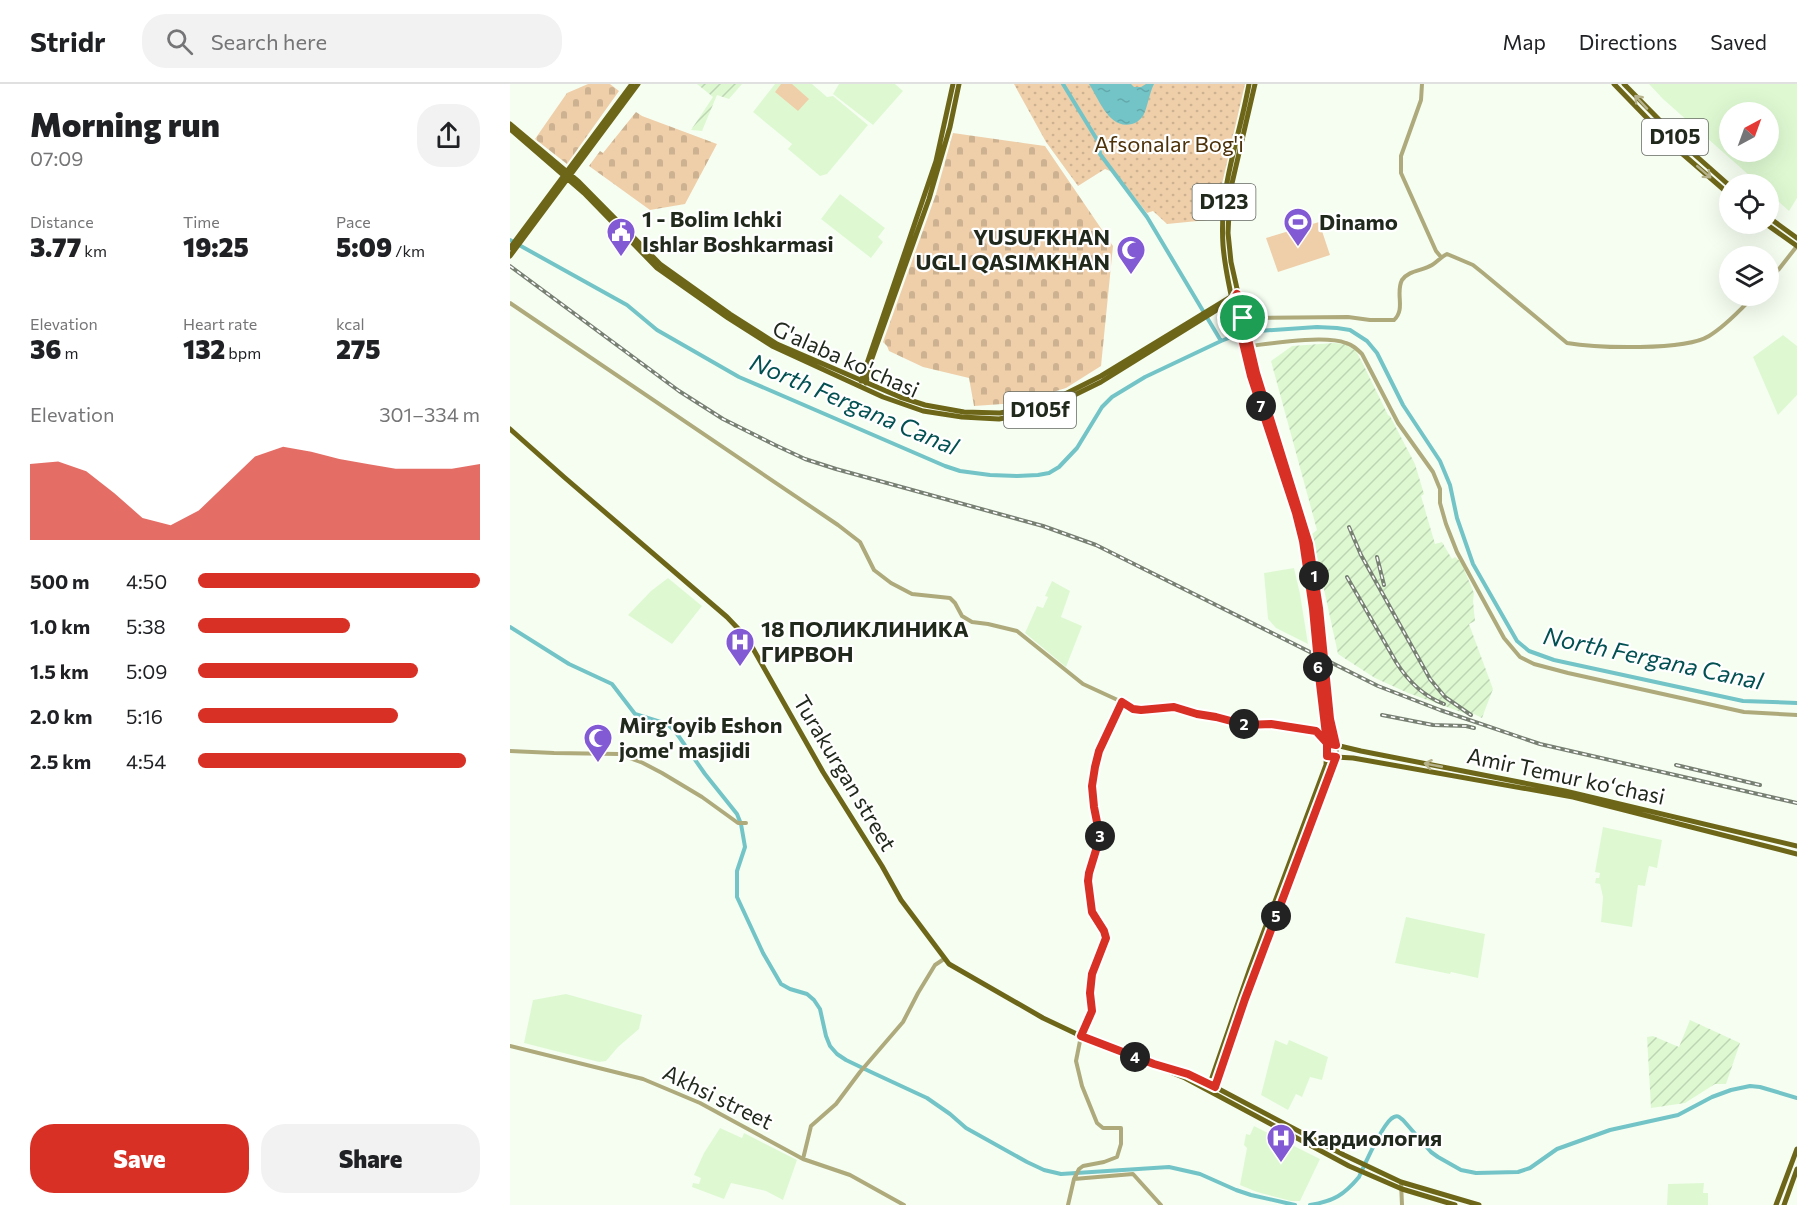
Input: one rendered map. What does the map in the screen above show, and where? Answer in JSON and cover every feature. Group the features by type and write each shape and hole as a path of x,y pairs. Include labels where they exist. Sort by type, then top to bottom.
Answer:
{"main road":[{"path":"511,253 632,84"},
{"path":"567,175 638,84"},
{"path":"951,110 953,84"},
{"path":"863,383 928,199 959,84"},
{"name":"D123","path":"1249,84 1228,189 1229,243 1234,297 1309,544 1319,608 1336,757"},
{"name":"D123","path":"1228,189 1255,84"},
{"name":"D105","path":"1614,84 1678,150 1719,185"},
{"name":"D105","path":"1624,84 1686,147 1719,176"},
{"name":"D105f","path":"510,124 567,175"},
{"name":"D105f","path":"510,129 567,175"},
{"name":"G'alaba ko'chasi","path":"567,175 660,264 763,336 793,353 863,383 884,397 923,411 962,417 999,419 1042,409 1080,394 1234,297"},
{"path":"1779,225 1797,238"},
{"path":"1779,233 1797,246"},
{"name":"D123","path":"1247,344 1251,376 1303,541 1313,609 1327,756"},
{"name":"Turakurgan street","path":"510,429 727,617 747,638 823,772 882,866 899,898 944,959 955,968 1081,1036 1154,1064 1188,1074 1294,1138 1355,1169 1402,1190 1455,1205"},
{"name":"Amir Temur koʻchasi","path":"1327,743 1566,791 1797,854"},
{"path":"1211,1088 1249,971 1326,765 1327,756"},
{"name":"Amir Temur koʻchasi","path":"1327,756 1353,758 1573,797 1797,846"},
{"path":"1211,1088 1336,757"},
{"path":"1485,782 1486,775"},
{"name":"Turakurgan street","path":"1211,1088 1401,1182 1479,1205"},
{"path":"1776,1205 1797,1149"},
{"path":"1784,1205 1797,1169"}],"street":[{"path":"1422,84 1421,100 1401,156 1401,173 1441,257"},
{"path":"1779,269 1797,246"},
{"path":"1242,321 1348,317 1394,320 1400,311 1400,286 1404,278 1408,274 1432,265 1447,254 1473,265 1567,343 1612,347 1658,346 1700,340 1708,337 1743,306"},
{"path":"510,303 838,525 860,543 874,570 891,583 912,594 950,598 962,616 972,622 1017,632 1083,684 1133,709 1174,707 1246,725 1271,724 1316,731 1327,743"},
{"path":"1247,344 1336,340 1346,342 1362,354 1398,423 1438,480 1440,503 1457,552 1504,638 1520,657 1534,664 1568,673 1744,712 1797,715"},
{"path":"1068,1205 1079,1170 1083,1166 1117,1157 1121,1144 1122,1130 1118,1127 1103,1128 1096,1123 1076,1068 1076,1061 1081,1036 1092,1011 1090,993 1092,974 1106,938 1092,912 1088,881 1100,837 1092,786 1099,751 1122,702"},
{"path":"510,751 619,754 662,773 702,797 738,823 746,823"},
{"path":"803,1159 811,1126 836,1104 903,1022 935,965 944,959"},
{"name":"Akhsi street","path":"510,1046 658,1084 700,1103 803,1159 850,1175 904,1205"},
{"path":"1075,1178 1133,1174 1161,1205"},
{"path":"1401,1182 1402,1205"}],"shaded area":[{"path":"697,84 742,84 729,99 717,95 702,131 691,130 713,97"},
{"path":"775,84 812,84 827,97 833,96 868,125 827,174 820,176 788,149 792,144 753,112"},
{"path":"839,84 895,84 903,91 873,125 833,94"},
{"path":"1649,84 1797,84 1797,198 1789,211 1779,202 1779,174 1748,174 1734,162 1779,162 1779,102 1719,102 1719,149"},
{"path":"840,194 885,228 878,237 883,242 871,258 821,219"},
{"path":"1783,335 1797,346 1797,395 1778,415 1753,357"},
{"path":"1345,344 1356,351 1415,464 1424,494 1421,496 1435,544 1442,542 1452,559 1455,557 1461,562 1474,593 1475,621 1469,624 1493,689 1482,718 1408,693 1375,678 1338,654 1312,534 1317,530 1271,361 1292,346"},
{"path":"1294,568 1308,644 1276,628 1268,619 1264,573"},
{"path":"668,578 702,606 672,644 628,615 651,591"},
{"path":"1052,581 1070,591 1061,617 1082,626 1066,667 1025,633 1037,606 1043,608 1048,597 1045,596"},
{"path":"1603,827 1662,840 1657,868 1649,866 1645,886 1638,885 1632,927 1601,922 1603,897 1600,884 1595,883 1600,873 1595,872"},
{"path":"1406,917 1485,934 1478,978 1395,963"},
{"path":"566,994 642,1015 639,1029 606,1061 599,1062 524,1043 533,1000"},
{"path":"1690,1020 1740,1043 1726,1084 1715,1084 1685,1103 1651,1108 1647,1037 1653,1036 1679,1047"},
{"path":"1275,1040 1287,1045 1289,1040 1328,1057 1322,1080 1310,1077 1302,1097 1296,1094 1288,1110 1261,1095"},
{"name":"Кардиология","path":"1254,1126 1320,1159 1300,1201 1291,1201 1257,1192 1240,1185 1247,1148 1244,1145 1246,1134 1250,1135"},
{"path":"720,1128 742,1138 744,1133 797,1160 783,1200 766,1191 731,1183 724,1199 692,1187 693,1183 699,1184 701,1178 694,1175 704,1153"},
{"path":"1704,1183 1703,1193 1708,1193 1708,1205 1667,1205 1668,1184"}],"green space":[{"path":"588,84 610,84 619,91 567,164 535,139 567,93"},
{"path":"781,84 792,84 809,99 798,111 775,92"},
{"name":"Afsonalar Bog'i","path":"1014,84 1245,84 1222,184 1218,219 1167,224 1153,211 1147,213 1115,173 1105,169 1078,186 1046,142"},
{"path":"636,112 717,144 685,204 650,210 589,166 600,151 603,153"},
{"path":"953,133 1045,146 1113,246 1101,366 1066,388 1017,403 974,406 969,378 923,367 889,351 883,342 936,194"},
{"name":"Dinamo","path":"1319,222 1330,255 1278,272 1266,238"}],"water":[{"path":"1089,84 1131,84 1134,87 1141,87 1154,84 1143,116 1135,123 1124,125 1111,118"}],"waterway":[{"path":"1063,84 1099,143 1100,154 1147,217 1221,341"},
{"name":"North Fergana Canal","path":"510,240 627,305 657,330 739,377 945,466 960,471 990,475 1017,476 1049,473 1059,467 1077,448 1102,407 1112,397 1145,377 1221,341 1244,332 1317,327 1350,330 1367,341 1377,353 1403,405 1440,461 1450,485 1457,518 1473,564 1517,641 1529,651 1554,660 1743,701 1797,703"},
{"path":"510,627 569,664 612,684 635,714 667,724 675,731 737,814 741,824 745,847 737,871 737,897 763,953 781,984 807,994 814,1000 820,1009 830,1046 837,1054 927,1098 966,1128 1044,1170 1061,1174 1169,1167 1200,1174 1251,1195 1295,1205"},
{"path":"1310,1205 1338,1196 1354,1183 1385,1126 1395,1116 1403,1120 1431,1152 1461,1170 1476,1173 1518,1172 1530,1168 1557,1149 1610,1130 1678,1115 1731,1090 1750,1086 1760,1087 1797,1098"}],"railway":[{"path":"510,266 679,391 723,419 805,459 1043,526 1096,545 1378,686 1440,710 1540,744 1797,803"},
{"path":"1349,527 1361,555 1430,679 1445,697 1471,715"},
{"path":"1377,557 1384,585"},
{"path":"1347,577 1396,662 1417,687 1444,704"},
{"path":"1382,715 1433,725 1474,728"},
{"path":"1676,765 1760,785"}],"place":[{"name":"Dinamo","path":"1298,248"},
{"name":"1 - Bolim Ichki Ishlar Boshkarmasi","path":"621,258"},
{"name":"YUSUFKHAN UGLI QASIMKHAN","path":"1131,276"},
{"name":"18 ПОЛИКЛИНИКА ГИРВОН","path":"740,668"},
{"name":"Mirg‘oyib Eshon jome' masjidi","path":"598,764"},
{"name":"Кардиология","path":"1281,1164"}],"route":[{"path":"1243,318 1237,294 1233,301 1251,376 1303,541 1313,609 1327,743 1327,756 1336,757 1263,949 1215,1087 1188,1074 1154,1064 1081,1036 1092,1011 1090,984 1092,974 1106,940 1104,931 1092,912 1088,881 1100,841 1092,786 1099,751 1122,702 1133,709 1166,706 1246,725 1271,724 1316,731 1327,743 1336,745 1330,719 1319,608 1309,544 1256,373 1243,318"}]}
